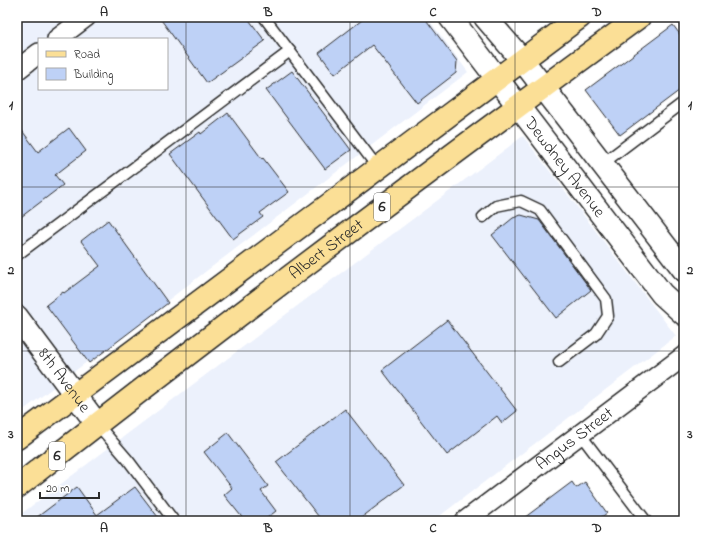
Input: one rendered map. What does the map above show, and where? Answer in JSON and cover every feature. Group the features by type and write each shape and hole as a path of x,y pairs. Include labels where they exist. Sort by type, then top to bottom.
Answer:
{"main road":[{"name":"Dewdney Avenue","path":"450,17 662,294 684,314"},
{"name":"Dewdney Avenue","path":"485,17 523,61 542,88 684,270"},
{"name":"Albert Street","path":"17,438 580,17"},
{"name":"Albert Street","path":"17,487 377,210 639,17"},
{"name":"8th Avenue","path":"17,316 97,424"}],"street":[{"path":"58,38 86,17"},
{"path":"17,70 38,54"},
{"name":"Angus Street","path":"465,521 684,356"}],"lane":[{"path":"264,17 378,168"},
{"path":"17,256 290,51"},
{"path":"602,164 684,102"},
{"path":"483,217 496,206 521,201 540,210 606,299 608,316 596,334 559,362"},
{"path":"97,424 128,460 174,521"},
{"path":"580,434 646,521"}],"shaded area":[{"path":"17,17 427,17 468,72 17,415"},
{"path":"523,136 676,336 433,521 17,521 17,517"}],"building":[{"path":"159,17 247,17 265,41 207,83"},
{"path":"366,17 424,17 457,61 456,73 417,103 372,45 335,74 319,53"},
{"path":"673,25 684,40 684,87 620,135 586,90"},
{"path":"292,71 351,150 325,169 266,90"},
{"path":"228,113 262,159 263,158 289,192 260,213 263,217 233,239 170,154 200,132 201,134"},
{"path":"17,124 38,152 69,128 86,151 55,175 63,185 17,220"},
{"path":"521,215 539,220 591,290 556,318 492,235 513,218"},
{"path":"108,220 168,303 89,363 46,305 100,266 81,241"},
{"path":"447,320 517,411 502,423 497,416 447,455 382,370"},
{"path":"345,409 404,485 357,521 322,521 276,462"},
{"path":"228,433 268,486 261,491 276,511 263,521 245,521 224,495 232,488 204,452"},
{"path":"572,482 576,488 585,482 607,513 596,521 520,521"},
{"path":"77,487 97,515 135,487 161,521 32,521"}]}
